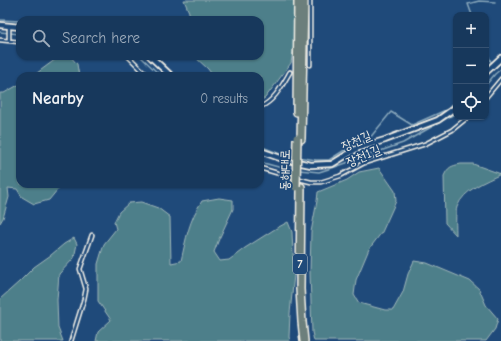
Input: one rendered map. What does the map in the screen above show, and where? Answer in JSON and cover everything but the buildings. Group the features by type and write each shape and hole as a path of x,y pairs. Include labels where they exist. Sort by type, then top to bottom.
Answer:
{"main road":[{"name":"동해대로","path":"298,0 299,138"},
{"name":"동해대로","path":"299,138 304,0"},
{"name":"7","path":"298,187 299,138"},
{"name":"동해대로","path":"298,187 296,295 299,341"},
{"name":"동해대로","path":"298,187 300,289 304,341"}],"street":[{"path":"0,25 16,27"},
{"path":"489,69 501,58"},
{"path":"154,60 167,72"},
{"name":"장천길","path":"264,152 283,159 311,165 332,164 358,148 385,140 438,120 453,109"}],"lane":[{"path":"310,0 310,65"},
{"path":"9,27 9,40"},
{"path":"0,40 16,41"},
{"path":"132,60 144,72"},
{"path":"264,105 281,89 290,72"},
{"path":"489,93 501,78"},
{"name":"장천1길","path":"264,169 311,182 321,182 340,176 364,163 425,144 452,130 464,120"},
{"path":"71,341 86,289 80,269 92,235"}],"green space":[{"path":"184,0 295,0 294,45 291,63 265,98 264,72 210,72 198,60 264,60 264,16 189,16"},
{"path":"55,60 74,60 77,64 78,72 38,72"},
{"path":"16,86 16,188 59,188 49,200 34,204 22,197 17,189 8,188 9,197 0,223 0,93 4,93"},
{"path":"461,164 473,164 501,174 482,183 465,195 460,201 456,210 456,235 445,223 444,176 450,167"},
{"path":"379,168 395,191 396,201 382,232 369,249 356,280 354,295 359,303 385,310 393,310 403,292 408,274 414,261 427,263 470,281 479,289 486,305 498,319 495,329 486,341 314,341 312,332 310,273 311,232 318,192 347,180 359,172"},
{"path":"219,198 233,200 233,209 214,252 220,261 229,260 245,248 288,222 292,232 294,275 290,313 290,341 96,341 98,332 111,320 98,301 98,264 104,244 116,229 114,222 119,212 129,203 141,202 158,208 170,217 171,263 181,261 186,237 194,215 202,201"},
{"path":"74,238 77,244 74,258 59,274 57,300 58,328 63,341 0,341 0,299 34,267"}],"waterway":[{"path":"471,12 468,4 479,1 495,2"},
{"path":"0,20 16,21"},
{"path":"0,32 16,34"},
{"path":"489,57 491,62 489,64"},
{"path":"144,60 157,72"},
{"path":"159,60 172,72"},
{"path":"487,84 501,69"},
{"path":"298,157 316,160 329,160 351,146 369,139 391,112 412,125 448,109 453,103"},
{"path":"299,170 319,172 403,143 453,115"},
{"path":"264,148 280,154 295,156"},
{"path":"264,163 293,170"}]}
